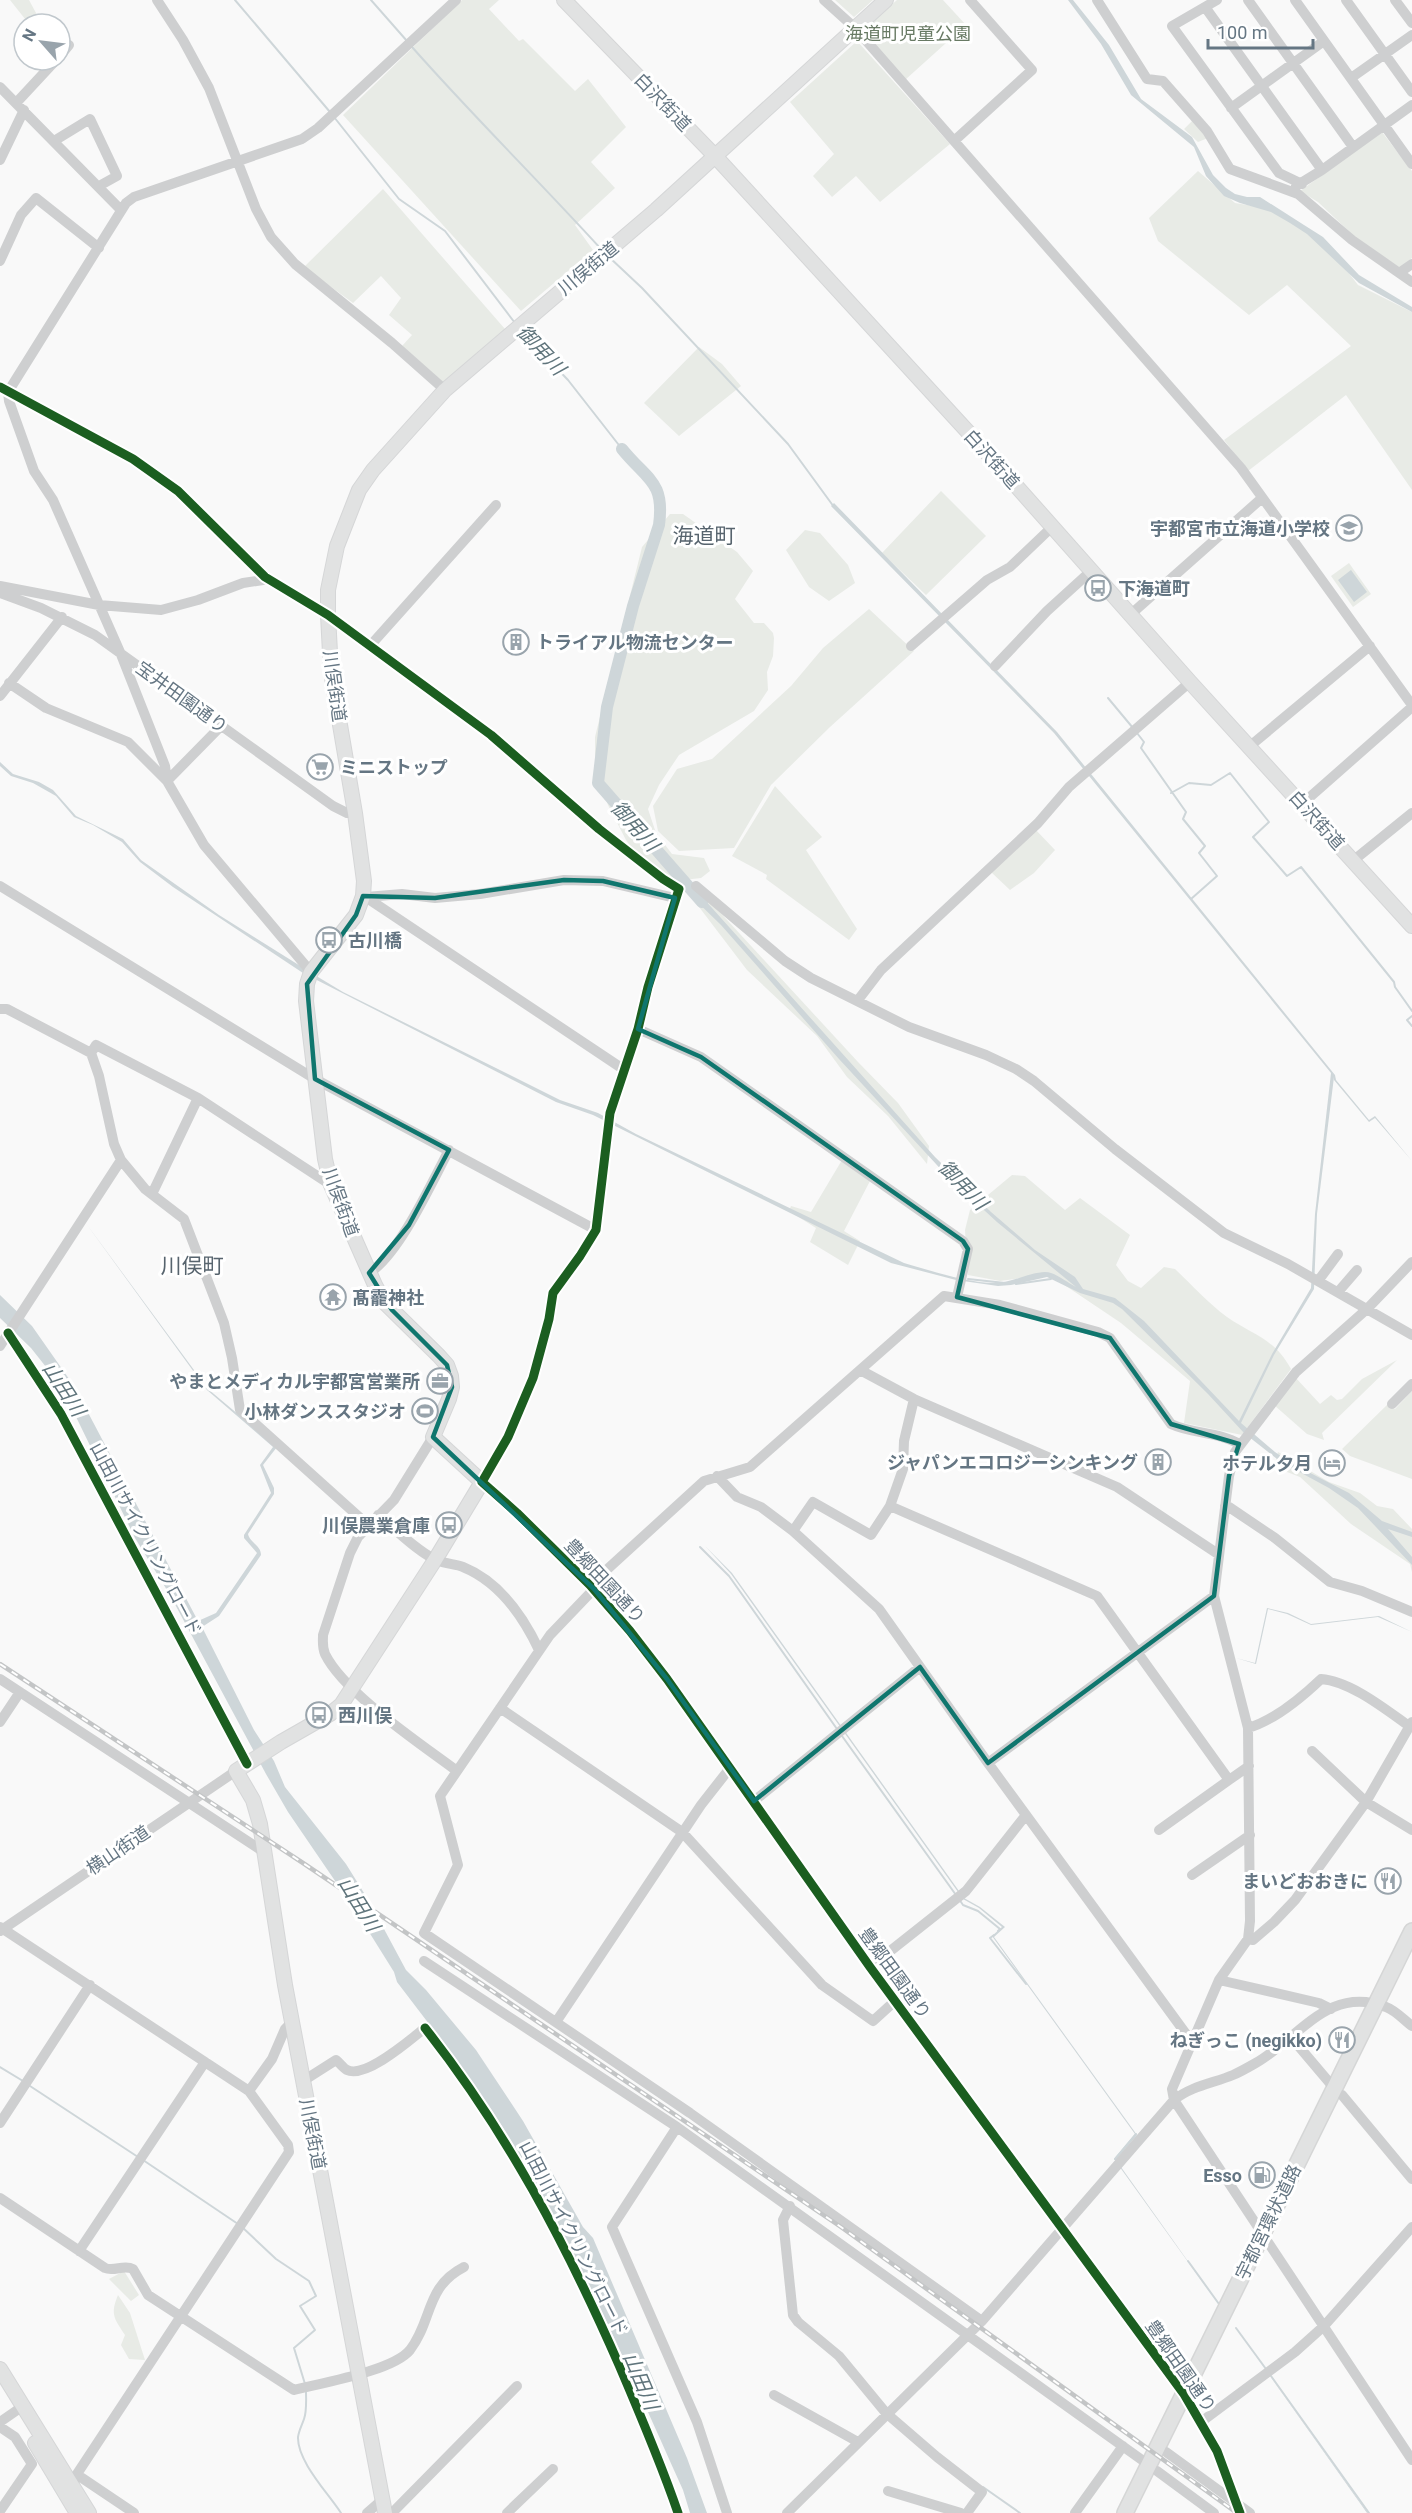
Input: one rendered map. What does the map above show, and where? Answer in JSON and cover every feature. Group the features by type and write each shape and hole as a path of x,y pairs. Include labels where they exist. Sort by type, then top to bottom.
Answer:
{"highway":[{"name":"宇都宮環状道路","path":"1381,2006 1412,1931"},
{"name":"宇都宮環状道路","path":"1125,2513 1153,2468 1338,2091 1381,2006 1412,1952"},
{"name":"宇都宮環状道路","path":"1136,2513 1153,2468 1166,2452 1187,2400"}],"main road":[{"name":"白沢街道","path":"564,0 715,156 1412,926"},
{"name":"川俣街道","path":"433,1437 452,1387 447,1365 392,1311 369,1273 331,1185 325,1160 306,1001 307,984 311,972 356,915 365,896 355,813 331,672 328,590 335,556 354,500 373,470 445,390 656,210 886,0"},
{"path":"242,1768 276,1745 337,1710 435,1560 482,1482 433,1437"},
{"name":"川俣街道","path":"242,1768 246,1787 257,1813 292,2022 383,2506"},
{"path":"0,2369 19,2409"},
{"path":"0,2386 19,2409 89,2513"},
{"path":"68,2480 77,2513"}],"street":[{"path":"157,0 183,40 209,88 256,209 271,237 295,264 392,343 445,390"},
{"path":"4,389 99,248 121,210 134,197 302,139 318,128 456,0"},
{"path":"824,0 855,28 1241,468 1412,706 1302,804"},
{"path":"954,141 1032,70 970,0"},
{"path":"1097,0 1148,79 1163,81 1207,131 1230,169 1298,194 1352,240 1412,282"},
{"path":"1216,0 1172,26 1279,173 1302,184"},
{"path":"1248,0 1353,147"},
{"path":"1295,0 1412,164"},
{"path":"1346,0 1412,92"},
{"path":"1395,0 1412,23"},
{"path":"1205,7 1322,170"},
{"path":"1351,78 1412,35"},
{"path":"1232,108 1324,41"},
{"path":"0,160 20,106 47,72"},
{"path":"0,87 121,210"},
{"path":"1268,184 1275,180 1298,186 1302,184 1412,105"},
{"path":"54,141 90,119 117,176 99,186"},
{"path":"0,261 21,215 36,198 99,248"},
{"path":"1399,273 1412,264"},
{"path":"4,389 133,459 178,491 265,577 328,615 491,735 599,829 679,889 638,1029 610,1113 596,1230 553,1293 533,1378 508,1437 482,1482"},
{"path":"4,389 34,471 53,500 120,652 165,766 167,782"},
{"path":"1130,615 1262,498"},
{"path":"369,647 496,505"},
{"path":"910,646 987,580 1010,567 1052,527"},
{"path":"995,666 1047,611 1091,571"},
{"path":"0,586 99,605 161,610 198,600 243,583 263,580 265,577"},
{"name":"宝井田園通り","path":"0,593 62,617 120,652 333,806 347,813 355,813"},
{"path":"0,696 62,617"},
{"path":"1250,746 1370,646"},
{"path":"858,1000 881,970 1038,823 1069,787 1190,682"},
{"path":"9,683 46,708 128,742 167,782 204,845 311,972"},
{"path":"167,782 221,726"},
{"path":"1354,860 1412,813"},
{"path":"365,896 402,894 435,898 480,894 564,880 603,881 675,898"},
{"path":"0,886 315,1079 596,1230"},
{"path":"696,886 785,961 811,978 909,1027 986,1055 1016,1069 1224,1233 1318,1281 1412,1335"},
{"path":"365,896 623,1069"},
{"path":"0,1009 7,1009 92,1053"},
{"path":"638,1029 701,1057 963,1241 968,1250 957,1297"},
{"path":"331,1185 198,1098 96,1045 92,1053 114,1144 121,1160 152,1194 184,1219 224,1323 240,1410 368,1525"},
{"path":"152,1194 198,1098"},
{"path":"369,1273 393,1248 409,1225 449,1150"},
{"path":"0,1346 121,1160"},
{"path":"1318,1281 1338,1254"},
{"path":"1412,1262 1367,1309 1296,1372 1239,1444 1231,1468 1214,1596 1248,1728 1251,1906 1248,1939 1219,1980 1172,2089 1174,2100 1412,2460"},
{"path":"1338,1292 1357,1270"},
{"path":"982,2321 690,2113 424,1934 459,1865 440,1796 539,1650 592,1587 704,1481 750,1467 862,1371 944,1296 1000,1305 1098,1332 1110,1338 1171,1424 1184,1430 1231,1440 1239,1444"},
{"path":"862,1371 914,1399 1117,1486 1218,1554"},
{"path":"1392,1404 1412,1384"},
{"path":"793,1531 813,1502 871,1535 890,1506 903,1469 904,1442 914,1399"},
{"name":"川俣街道","path":"351,1687 325,1655 322,1646 350,1553 357,1537 405,1486 433,1437"},
{"path":"717,1476 737,1497 761,1508 793,1531 879,1609 988,1763 1189,2038 1194,2039"},
{"name":"豊郷田園通り","path":"482,1482 592,1587 667,1679 870,1967 1187,2400 1223,2463 1238,2508"},
{"path":"890,1506 1097,1596 1229,1780"},
{"path":"1225,1506 1275,1538 1330,1582 1362,1590 1412,1612"},
{"path":"378,1515 435,1560 470,1570 499,1589 530,1630 539,1650"},
{"path":"988,1763 1214,1596"},
{"path":"754,1802 920,1667"},
{"path":"0,1679 264,1852"},
{"path":"1248,1728 1283,1709 1321,1679 1332,1680 1377,1703 1410,1724 1366,1802 1294,1900 1264,1931 1252,1940 1248,1939"},
{"path":"351,1687 456,1771"},
{"path":"0,1722 20,1692"},
{"path":"500,1708 682,1832 822,1985 873,2021 895,2001"},
{"path":"1312,1751 1366,1802 1412,1830"},
{"path":"1160,1830 1248,1766"},
{"name":"横山街道","path":"1,1929 242,1768"},
{"path":"556,2022 682,1832 730,1768"},
{"path":"870,1967 966,1891 1026,1815"},
{"path":"1192,1875 1250,1835"},
{"path":"1,1929 249,2091 288,2145 289,2152 68,2480"},
{"path":"424,1961 677,2127 790,2206 1214,2513"},
{"path":"1219,1980 1319,2003 1331,2009"},
{"path":"0,2123 90,1985"},
{"path":"791,2511 982,2321 1182,2093 1234,2075 1262,2060 1290,2036 1346,2001 1354,2000 1381,2006 1412,2026"},
{"path":"249,2091 272,2059 285,2030 292,2022"},
{"path":"303,2081 336,2061 347,2070 357,2070 378,2063 425,2028"},
{"path":"1290,2036 1412,2179"},
{"path":"80,2251 205,2062"},
{"path":"677,2127 612,2227 697,2422 727,2513"},
{"path":"0,2199 110,2270 128,2267 133,2269 148,2295 290,2390 377,2370 409,2352 443,2280 464,2267"},
{"path":"790,2206 783,2220 793,2315 798,2322 839,2356 886,2414 982,2492 967,2513"},
{"path":"1201,2422 1294,2352 1324,2326 1412,2226"},
{"path":"392,2513 516,2386"},
{"path":"774,2395 858,2442"},
{"path":"0,2422 19,2409"},
{"path":"0,2427 15,2437 32,2464 3,2508 15,2513"},
{"path":"1075,2513 1123,2446"},
{"path":"1166,2452 1238,2508 1250,2513"},
{"path":"507,2513 553,2469"},
{"path":"68,2480 82,2478 134,2513"},
{"path":"888,2491 961,2513"},
{"path":"367,2513 383,2506"}],"highlighted area":[{"path":"564,880 603,881 675,898 638,1029 701,1057 963,1241 968,1249 957,1297 1110,1338 1171,1424 1239,1444 1229,1476 1214,1596 988,1763 920,1667 754,1801 667,1679 594,1589 433,1437 452,1387 447,1365 392,1310 369,1273 409,1225 449,1150 315,1079 307,984 356,915 363,896 435,898"}],"green space":[{"path":"10,0 29,0 36,12 20,12"},
{"path":"462,0 499,0 489,9 519,41 523,39 575,91 588,79 626,127 591,162 615,188 575,225 593,250 521,311 343,115"},
{"path":"835,0 873,0 854,17"},
{"name":"海道町児童公園","path":"897,0 943,0 966,25 905,80 863,30"},
{"path":"857,41 950,144 880,202 856,176 832,197 813,176 834,154 790,102"},
{"path":"1193,120 1208,138 1198,142 1184,129"},
{"path":"1382,132 1412,171 1412,258 1400,268 1355,237 1318,202 1300,191"},
{"path":"1198,171 1235,203 1278,210 1332,251 1358,285 1412,312 1412,490 1346,395 1248,471 1224,440 1351,346 1287,285 1249,315 1158,241 1149,218"},
{"path":"383,189 505,329 443,382 402,346 412,335 389,315 401,298 381,276 353,303 304,267"},
{"path":"699,347 722,364 741,386 679,436 644,403"},
{"path":"941,491 986,536 926,595 882,553"},
{"path":"670,514 683,514 737,552 753,571 735,599 754,623 764,623 773,633 774,638 773,656 767,672 768,690 754,711 679,755 659,785 648,809 656,833 672,854 704,858 710,871 701,878 675,881 647,870 626,840 608,805 598,775 595,754 595,737 642,547"},
{"path":"805,530 820,533 848,565 855,583 829,601 809,587 786,550"},
{"path":"1349,563 1371,594 1353,607 1331,576"},
{"path":"869,609 914,651 830,727 771,785 734,848 679,851 658,831 653,806 677,769 712,759 791,686 823,648"},
{"path":"775,786 822,837 806,850 857,929 849,940 766,879 767,875 732,856"},
{"path":"1035,829 1055,850 1034,873 1010,890 991,872"},
{"path":"705,896 898,1103 929,1146 927,1164 888,1116 847,1077 817,1036 747,970 696,903"},
{"path":"842,1160 870,1181 844,1231 860,1241 848,1265 810,1242 816,1228 789,1211 791,1206 811,1212"},
{"path":"1012,1175 1025,1176 1065,1210 1080,1198 1130,1235 1116,1265 1128,1281 1141,1288 1164,1267 1175,1269 1220,1312 1277,1350 1291,1369 1242,1435 1184,1423 1190,1381 1121,1323 1048,1274 1000,1281 968,1275 965,1230 970,1210"},
{"path":"1397,1360 1322,1433 1324,1440 1307,1434 1274,1405 1295,1377 1320,1404 1331,1395 1337,1400 1342,1399 1362,1379"},
{"path":"1412,1391 1412,1479 1350,1456 1342,1449 1389,1403 1395,1409"},
{"path":"1278,1452 1329,1482 1360,1493 1377,1506 1393,1509 1412,1529 1412,1572 1410,1564 1351,1524 1300,1477 1274,1467"},
{"path":"124,2271 139,2295 131,2301 109,2279"},
{"path":"118,2295 130,2313 145,2360 129,2359 121,2345 125,2335 114,2312"}],"water":[{"path":"1068,0 1073,0 1109,45 1141,99 1192,137 1213,175 1226,188 1235,194 1260,197 1323,237 1359,275 1412,307 1412,312 1359,283 1307,234 1290,223 1271,212 1224,196 1206,176 1194,147 1131,95 1101,44"},
{"path":"834,503 1057,732 1369,1120 1375,1116 1412,1161 1375,1118 1369,1122 1334,1080 1334,1077 1317,1214 1314,1289 1274,1355 1241,1423 1291,1463 1349,1493 1382,1521 1412,1532 1412,1537 1388,1529 1412,1557 1412,1565 1358,1508 1329,1488 1281,1462 1244,1433 1208,1394 1122,1309 1113,1303 1080,1293 1047,1277 998,1286 956,1280 891,1263 593,1115 556,1102 303,973 173,887 140,862 122,842 74,817 56,796 33,783 11,776 0,766 0,762 13,774 39,782 53,790 76,816 123,839 141,860 219,915 343,992 560,1100 598,1113 636,1134 904,1263 973,1281 996,1283 1046,1272 1076,1287 997,1222 948,1177 839,1059 721,925 687,892 695,889 935,1157 991,1212 1035,1250 1075,1277 1083,1289 1115,1298 1144,1321 1239,1421 1272,1354 1311,1288 1315,1214 1331,1073 1054,733 831,506"},
{"path":"1351,570 1367,592 1354,602 1338,580"},
{"name":"山田川","path":"85,1222 208,1389 277,1447 263,1465 274,1488 274,1494 248,1534 261,1555 219,1616 202,1627 254,1730 274,1761 285,1787 346,1864 406,1970 426,1990 476,2050 523,2121 583,2227 593,2238 687,2458 707,2513 690,2513 683,2490 601,2310 557,2222 508,2136 440,2038 397,1982 394,1972 359,1916 288,1812 170,1595 135,1538 61,1386 31,1348 0,1318 0,1295 32,1326 74,1386 198,1621 216,1613 257,1553 244,1535 271,1493 260,1465 273,1447 207,1390"},
{"path":"705,1546 732,1573 964,1898 980,1907 1005,1927 994,1937 1137,2135 1116,2160 1219,2305 1114,2159 1135,2134 992,1936 1002,1927 979,1908 963,1899 731,1574"},
{"path":"1267,1608 1288,1613 1311,1624 1379,1616 1412,1632 1378,1617 1311,1625 1287,1614 1268,1609 1256,1664 1236,1658 1255,1663"},
{"path":"1236,2328 1368,2513 1367,2513"}],"waterway":[{"name":"御用川","path":"235,0 330,112"},
{"path":"371,0 407,41"},
{"path":"412,47 601,249"},
{"name":"御用川","path":"334,117 399,199 445,231 515,323"},
{"path":"609,257 642,288 788,444 834,507"},
{"name":"御用川","path":"522,332 568,380 622,449"},
{"name":"御用川","path":"622,449 657,490 660,510 659,525 633,606 607,707 598,783 702,902"},
{"path":"1108,698 1133,728"},
{"path":"1137,733 1144,742 1141,748 1186,812 1183,819 1205,846 1199,853 1217,876 1191,899"},
{"path":"1171,793 1189,783 1211,785 1230,773 1269,822 1253,837 1287,876 1301,867 1394,982 1412,1011"},
{"path":"1412,1016 1407,1020 1412,1026"},
{"path":"968,1279 1005,1283"},
{"path":"1016,1284 1051,1279"},
{"path":"700,1547 729,1576 837,1729"},
{"path":"842,1736 956,1895"},
{"path":"959,1899 963,1905 978,1911 1000,1929 998,1931"},
{"path":"994,1935 990,1938 1026,1984"},
{"path":"0,2067 23,2081"},
{"path":"30,2086 138,2157"},
{"path":"1115,2159 1136,2134"},
{"path":"143,2160 238,2224"},
{"path":"242,2227 276,2259 309,2281 316,2296 300,2306 315,2330 294,2348 305,2384"},
{"path":"1188,2261 1219,2304"},
{"path":"1236,2328 1266,2369"},
{"path":"1271,2376 1369,2513"},
{"path":"306,2391 306,2413 298,2434 299,2446 314,2477 341,2513"},
{"path":"983,2487 1020,2513"}],"railway":[{"path":"0,1664 303,1863 841,2227 1237,2513"}],"cycle path":[{"path":"0,387 133,459 178,491 265,577 328,615 491,735 599,829 679,889 648,987 638,1029 610,1113 596,1230 553,1293 549,1319 533,1378 508,1437 482,1482 590,1585 667,1679 870,1967 1184,2394 1217,2451 1240,2513"},
{"name":"山田川サイクリングロード","path":"8,1333 61,1414 247,1764"},
{"name":"山田川サイクリングロード","path":"425,2028 455,2067 508,2148 556,2233 619,2365 678,2513"}],"place":[{"name":"宇都宮市立海道小学校","path":"1349,528"},
{"name":"下海道町","path":"1098,588"},
{"name":"トライアル物流センター","path":"516,642"},
{"name":"ミニストップ","path":"320,767"},
{"name":"古川橋","path":"329,940"},
{"name":"髙靇神社","path":"333,1297"},
{"name":"やまとメディカル宇都宮営業所","path":"440,1381"},
{"name":"小林ダンススタジオ","path":"425,1411"},
{"name":"ジャパンエコロジーシンキング","path":"1158,1462"},
{"name":"ホテル夕月","path":"1332,1463"},
{"name":"川俣農業倉庫","path":"449,1525"},
{"name":"西川俣","path":"319,1715"},
{"name":"まいどおおきに","path":"1388,1881"},
{"name":"ねぎっこ (negikko)","path":"1342,2040"},
{"name":"Esso","path":"1262,2175"}],"district":[{"name":"海道町","path":"704,536"},
{"name":"川俣町","path":"192,1266"}]}
